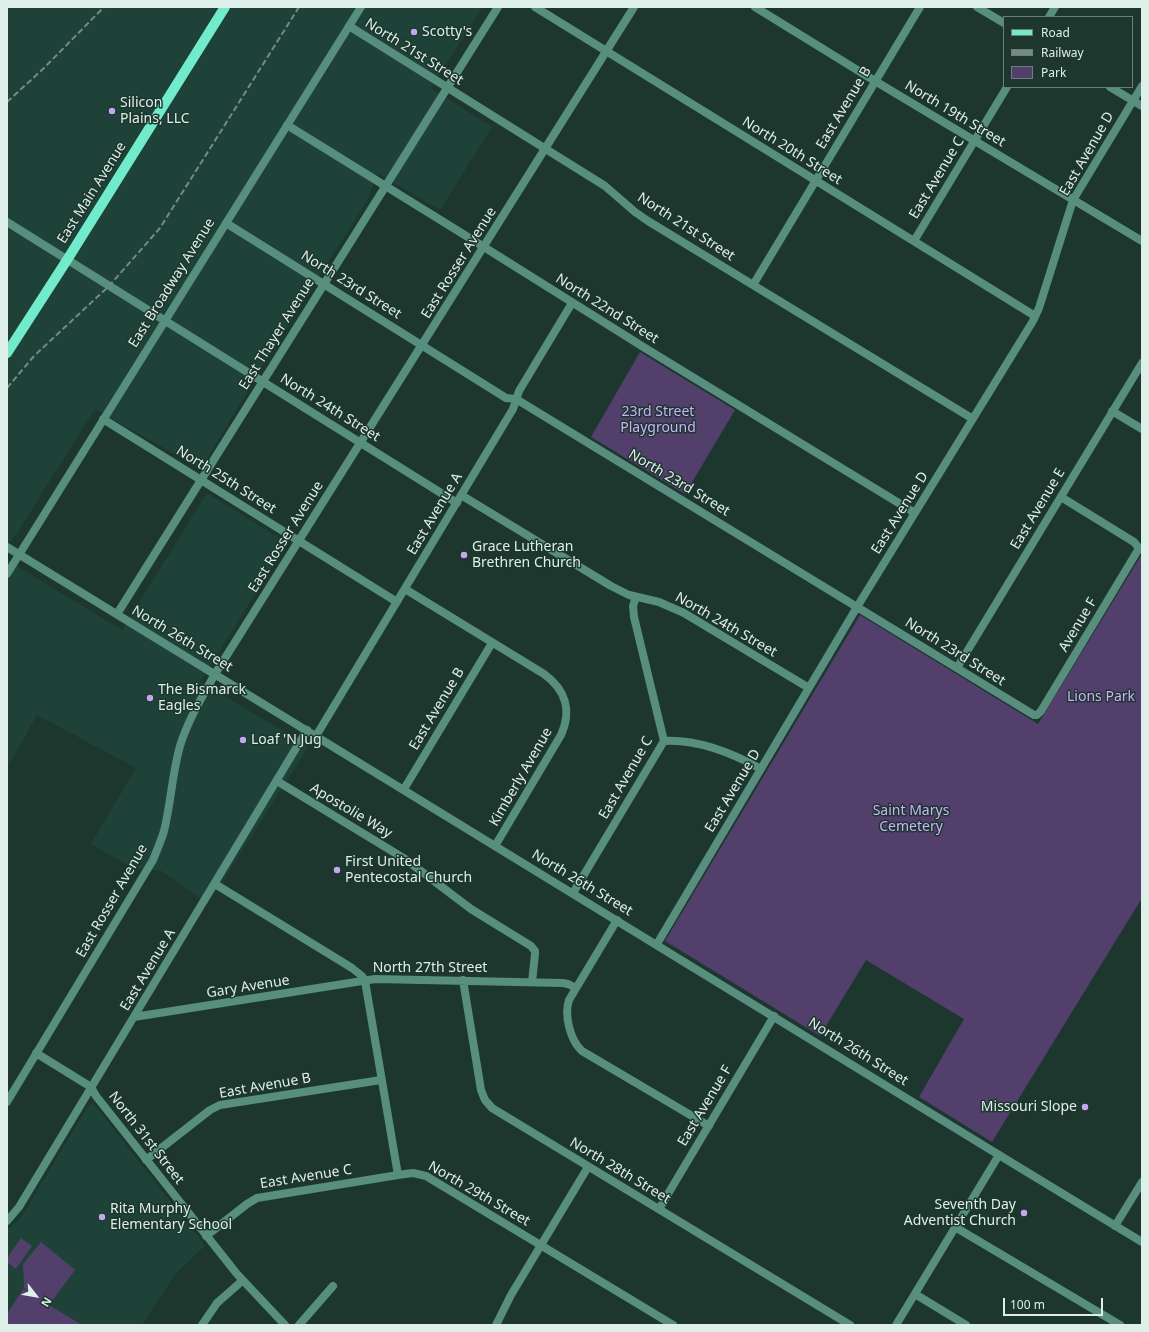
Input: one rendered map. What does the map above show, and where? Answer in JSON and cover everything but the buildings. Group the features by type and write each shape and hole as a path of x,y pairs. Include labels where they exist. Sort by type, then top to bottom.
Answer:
{"main road":[{"name":"East Main Avenue","path":"7,353 225,7"}],"street":[{"name":"East Broadway Avenue","path":"7,574 361,7"},
{"name":"East Thayer Avenue","path":"117,614 498,7"},
{"name":"North 20th Street","path":"535,7 1035,316"},
{"name":"East Rosser Avenue","path":"7,1102 153,860 161,841 166,821 175,768 182,739 192,714 215,674 634,7"},
{"name":"North 19th Street","path":"755,7 875,81 1142,241"},
{"name":"East Avenue B","path":"753,285 920,7"},
{"path":"977,7 1003,22"},
{"path":"1050,16 1055,7"},
{"name":"North 21st Street","path":"349,26 605,186 635,212 648,221 973,419"},
{"name":"East Avenue D","path":"657,944 857,607 1035,316 1073,200 1142,86"},
{"name":"East Avenue C","path":"914,241 1006,88"},
{"path":"1112,88 1142,106"},
{"name":"North 22nd Street","path":"287,125 572,303 915,513"},
{"name":"North 24th Street","path":"7,222 457,503"},
{"name":"North 23rd Street","path":"226,223 506,398 516,399 1032,714 1037,715"},
{"name":"East Avenue A","path":"316,736 513,409 519,391 572,303"},
{"name":"East Avenue E","path":"957,668 1142,363"},
{"path":"1112,411 1142,429"},
{"name":"North 25th Street","path":"103,420 397,602"},
{"name":"North 24th Street","path":"461,495 611,586 636,597 659,602 684,613 809,688"},
{"name":"Avenue F","path":"1037,715 1041,711 1137,553 1138,547 1134,542 1061,497"},
{"name":"North 26th Street","path":"7,547 1142,1242"},
{"path":"405,589 492,643"},
{"name":"East Avenue C","path":"573,893 664,741 634,617 636,597"},
{"name":"East Avenue B","path":"404,790 492,643"},
{"name":"Kimberly Avenue","path":"492,643 550,678 564,697 566,712 566,720 561,735 495,846"},
{"name":"East Avenue A","path":"7,1221 19,1207 307,730"},
{"path":"664,741 698,744 724,751 761,770"},
{"name":"Apostolie Way","path":"277,781 411,863 477,912 529,944 534,948 535,954 532,982"},
{"name":"North 27th Street","path":"215,884 352,968 362,976 365,981 375,979 563,983 576,988"},
{"path":"617,920 569,1000 567,1011 571,1032 575,1043 582,1051 708,1126"},
{"name":"North 28th Street","path":"463,980 481,1090 485,1100 496,1112 850,1325"},
{"path":"365,981 398,1176"},
{"name":"Gary Avenue","path":"134,1017 365,981"},
{"name":"East Avenue F","path":"658,1209 774,1016"},
{"name":"North 31st Street","path":"36,1054 91,1087 146,1160 242,1281 285,1325"},
{"name":"East Avenue B","path":"146,1160 210,1110 220,1105 381,1080"},
{"path":"896,1325 999,1154"},
{"path":"496,1325 507,1303 588,1167"},
{"name":"North 29th Street","path":"398,1176 414,1173 426,1176 673,1325"},
{"name":"East Avenue C","path":"206,1236 257,1198 398,1176"},
{"path":"1116,1226 1142,1182"},
{"path":"955,1227 1120,1325"},
{"path":"202,1325 217,1303 242,1281"},
{"path":"299,1325 334,1286"},
{"path":"915,1294 966,1325"}],"shaded area":[{"path":"7,7 482,7 431,88 492,127 440,210 377,173 367,201 266,360 201,469 95,409 17,533 7,546"},
{"path":"207,493 287,543 200,682 309,746 208,904 162,871 133,868 91,844 136,768 37,715 7,768 7,560 122,630"},
{"name":"Rita Murphy Elementary School","path":"94,1104 205,1246 176,1273 142,1325 7,1325 7,1230 19,1220 89,1105"}],"green space":[{"name":"23rd Street Playground","path":"640,352 735,410 685,494 591,437"},
{"name":"Saint Marys Cemetery","path":"1142,554 1142,898 992,1142 919,1097 964,1019 866,960 820,1036 665,941 860,615 1038,724"},
{"path":"21,1238 32,1246 16,1269 7,1262 7,1258"},
{"path":"41,1242 75,1270 49,1305 82,1325 7,1325 7,1314 23,1289 31,1293 24,1288 23,1264"}],"railway":[{"path":"7,102 44,68 104,7"},
{"path":"7,388 34,356 109,286 160,228 299,7"}],"place":[{"name":"Scotty's","path":"414,32"},
{"name":"Silicon Plains, LLC","path":"112,111"},
{"name":"Grace Lutheran Brethren Church","path":"464,555"},
{"name":"The Bismarck Eagles","path":"150,698"},
{"name":"Loaf 'N Jug","path":"243,740"},
{"name":"First United Pentecostal Church","path":"337,870"},
{"name":"Missouri Slope","path":"1085,1107"},
{"name":"Seventh Day Adventist Church","path":"1024,1213"},
{"name":"Rita Murphy Elementary School","path":"102,1217"}],"park label":[{"name":"Lions Park","path":"1101,697"}]}
